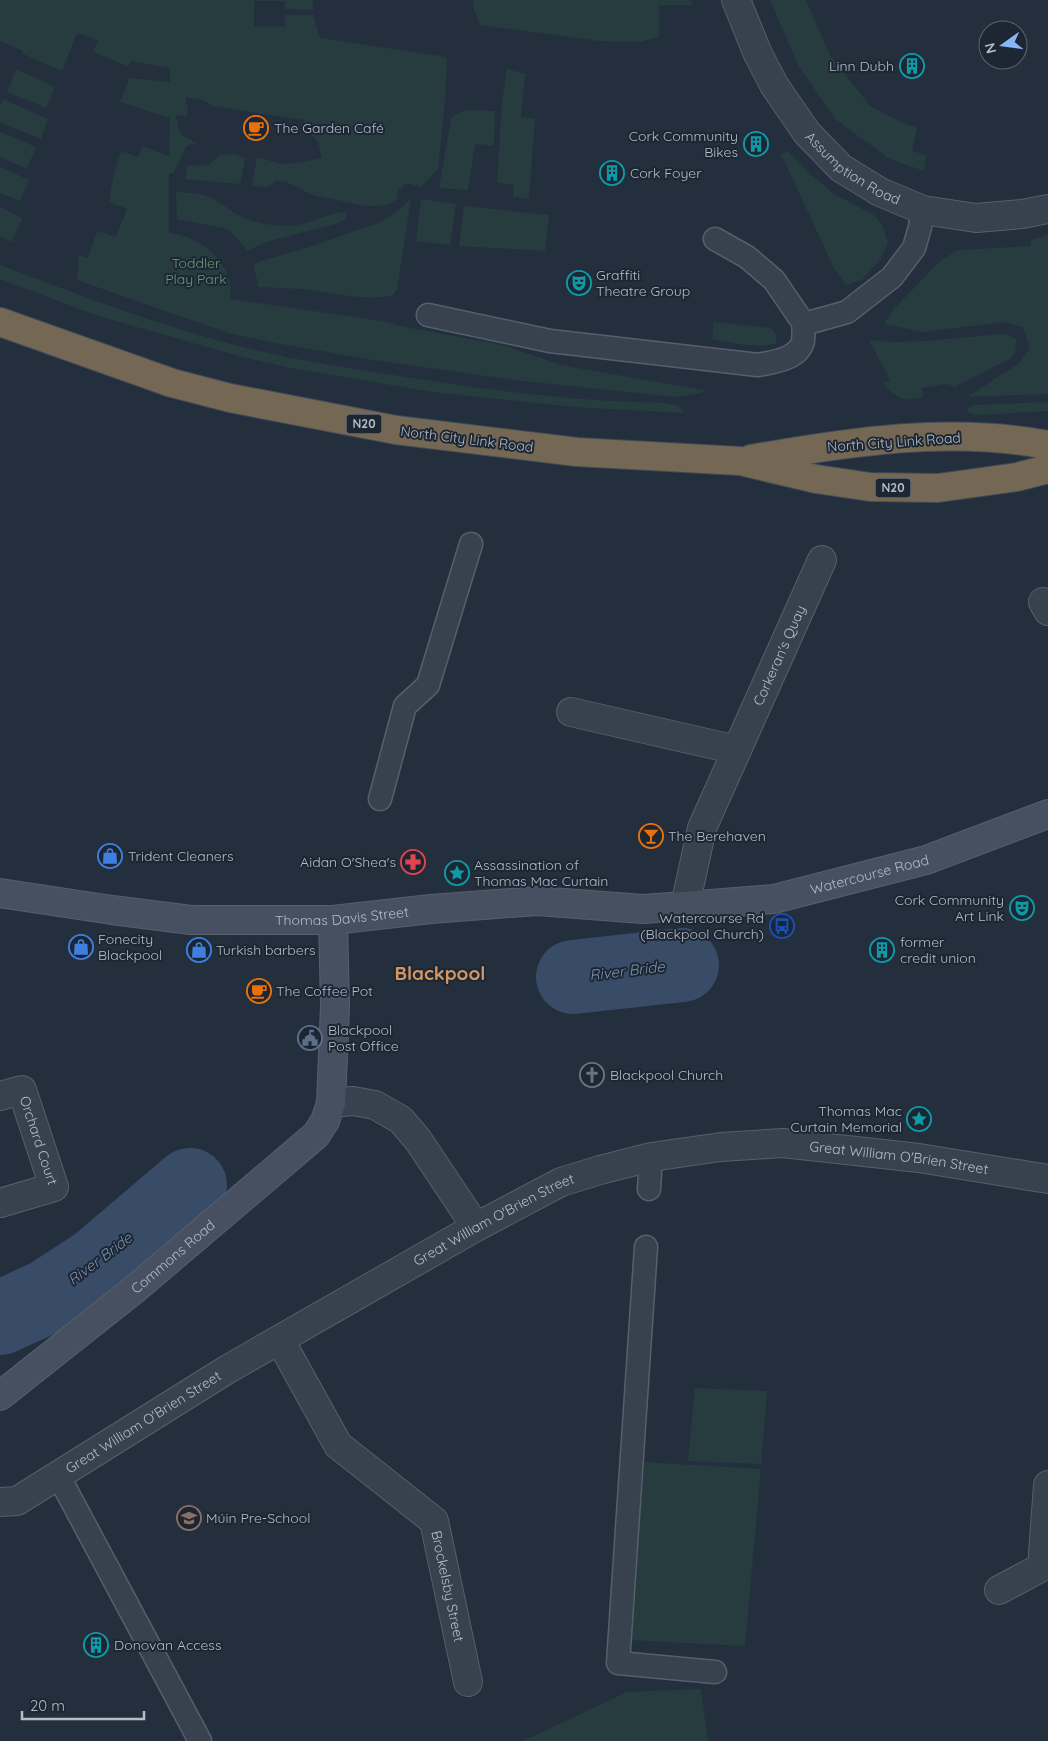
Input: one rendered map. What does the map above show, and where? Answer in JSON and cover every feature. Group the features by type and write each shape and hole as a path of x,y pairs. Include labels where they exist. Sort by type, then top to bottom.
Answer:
{"highway":[{"name":"North City Link Road","path":"0,322 172,383 230,398 396,430 577,452 740,461 816,479 870,488 938,488 1017,477 1048,469"},
{"name":"North City Link Road","path":"740,461 814,448 934,437 1016,439 1048,445"}],"street":[{"name":"Assumption Road","path":"736,0 757,52 774,85 807,133 841,168 880,192 923,210 976,218 1022,214 1048,209"},
{"name":"Corkeran's Quay","path":"684,906 702,828 822,560"},
{"path":"571,712 736,750"},
{"name":"Watercourse Road","path":"684,906 774,899 917,862 1048,814"},
{"name":"Thomas Davis Street","path":"0,892 112,910 191,920 333,920 431,909 537,901 643,908 684,906"},
{"name":"Commons Road","path":"0,1396 134,1289 316,1135 325,1121 332,1095 335,1006 333,920"},
{"name":"Orchard Court","path":"0,1096 22,1090 54,1187 0,1203"},
{"path":"332,1095 375,1105 401,1120 418,1140 476,1227"},
{"name":"Great William O'Brien Street","path":"0,1502 17,1500 228,1369 476,1227 561,1182 651,1157 721,1146 784,1143 919,1158 1048,1179"},
{"name":"Brockelsby Street","path":"280,1340 338,1445 434,1521 468,1682"},
{"path":"999,1590 1042,1567 1048,1485"}],"lane":[{"path":"804,324 847,312 892,277 914,248 923,210"},
{"path":"428,315 550,341 758,365 779,361 794,354 803,343 804,324 774,280 747,257 714,238"},
{"path":"380,799 405,706 428,684 471,544"},
{"path":"649,1189 651,1157"},
{"path":"646,1246 618,1663 715,1672"},
{"path":"58,1475 200,1741"}],"green space":[{"name":"Toddler Play Park","path":"0,0 313,0 313,10 285,9 285,1 254,1 254,26 285,27 285,15 313,15 320,38 447,57 445,101 438,169 421,187 406,183 398,191 397,199 390,204 378,206 366,206 313,195 286,182 276,181 269,187 252,186 257,157 281,164 322,158 318,142 307,129 304,120 212,106 205,101 186,97 186,104 188,105 187,116 176,115 178,127 183,137 190,139 198,145 192,144 186,147 174,173 169,174 169,233 188,237 196,241 218,259 228,276 231,299 388,322 400,326 503,345 561,365 708,391 675,397 513,380 373,360 275,343 228,333 77,280 79,255 88,258 97,231 116,237 127,209 109,202 113,178 121,151 138,157 142,146 169,156 170,118 120,102 130,78 170,82 170,68 132,61 127,66 93,52 98,40 77,33 62,71 23,54 23,51 0,41"},
{"path":"473,0 691,0 692,5 659,5 659,37 639,42 599,41 480,25 474,10"},
{"path":"770,0 806,0 830,55 870,106 917,128 912,151 926,155 924,171 890,159 835,119 798,65"},
{"path":"16,69 55,87 46,108 7,92"},
{"path":"507,69 525,74 521,117 535,119 529,199 513,197 514,185 497,183 502,101"},
{"path":"3,99 48,119 41,139 0,122 0,107"},
{"path":"466,110 495,111 494,144 492,146 475,144 468,190 439,188 451,119 455,114"},
{"path":"0,132 36,147 27,169 0,157"},
{"path":"788,151 810,174 834,194 874,215 883,226 888,243 880,260 862,280 846,285 834,268 781,154"},
{"path":"235,154 245,158 240,184 185,179 187,166 208,165 220,155"},
{"path":"0,167 29,180 20,201 0,193"},
{"path":"176,192 210,197 241,217 266,224 280,226 300,225 341,212 346,212 347,218 336,224 269,241 246,251 244,246 228,229 177,219"},
{"path":"411,199 397,289 393,295 372,298 303,289 259,287 253,265 381,222"},
{"path":"421,199 456,204 450,245 416,241"},
{"path":"464,206 549,215 545,251 459,246"},
{"path":"0,207 22,218 12,242 0,236"},
{"path":"1048,234 1048,394 967,397 1018,364 1030,348 1023,327 1004,322 923,332 884,324 893,310 939,262 957,250 1031,246 1031,240"},
{"path":"0,265 153,321 216,340 280,356 499,391 583,399 665,403 679,406 684,413 573,407 432,392 291,368 242,357 98,316 0,279"},
{"path":"714,322 771,328 776,334 776,343 753,346 712,339"},
{"path":"1007,334 1017,340 1015,352 1011,358 955,387 947,384 922,388 923,397 905,400 892,393 883,383 890,380 869,340 904,342"},
{"path":"1048,402 1048,411 976,415 968,413 967,408 974,405"},
{"path":"695,1388 767,1391 761,1464 688,1461"},
{"path":"643,1462 761,1469 745,1646 627,1640"},
{"path":"701,1689 708,1741 523,1741 627,1692"}],"waterway":[{"name":"River Bride","path":"573,977 682,965"},
{"name":"River Bride","path":"0,1318 48,1296 97,1264 190,1185"}],"place":[{"name":"Linn Dubh","path":"912,66"},
{"name":"The Garden Café","path":"256,128"},
{"name":"Cork Community Bikes","path":"756,144"},
{"name":"Cork Foyer","path":"612,173"},
{"name":"Graffiti Theatre Group","path":"579,283"},
{"name":"The Berehaven","path":"651,836"},
{"name":"Trident Cleaners","path":"110,856"},
{"name":"Aidan O'Shea's","path":"413,862"},
{"name":"Assassination of Thomas Mac Curtain","path":"457,873"},
{"name":"Cork Community Art Link","path":"1022,908"},
{"name":"Watercourse Rd (Blackpool Church)","path":"782,926"},
{"name":"Fonecity Blackpool","path":"81,947"},
{"name":"Turkish barbers","path":"199,950"},
{"name":"former credit union","path":"882,950"},
{"name":"The Coffee Pot","path":"259,991"},
{"name":"Blackpool Post Office","path":"310,1038"},
{"name":"Blackpool Church","path":"592,1075"},
{"name":"Thomas Mac Curtain Memorial","path":"919,1119"},
{"name":"Múin Pre-School","path":"189,1518"},
{"name":"Donovan Access","path":"96,1645"}],"district":[{"name":"Blackpool","path":"440,973"}]}
